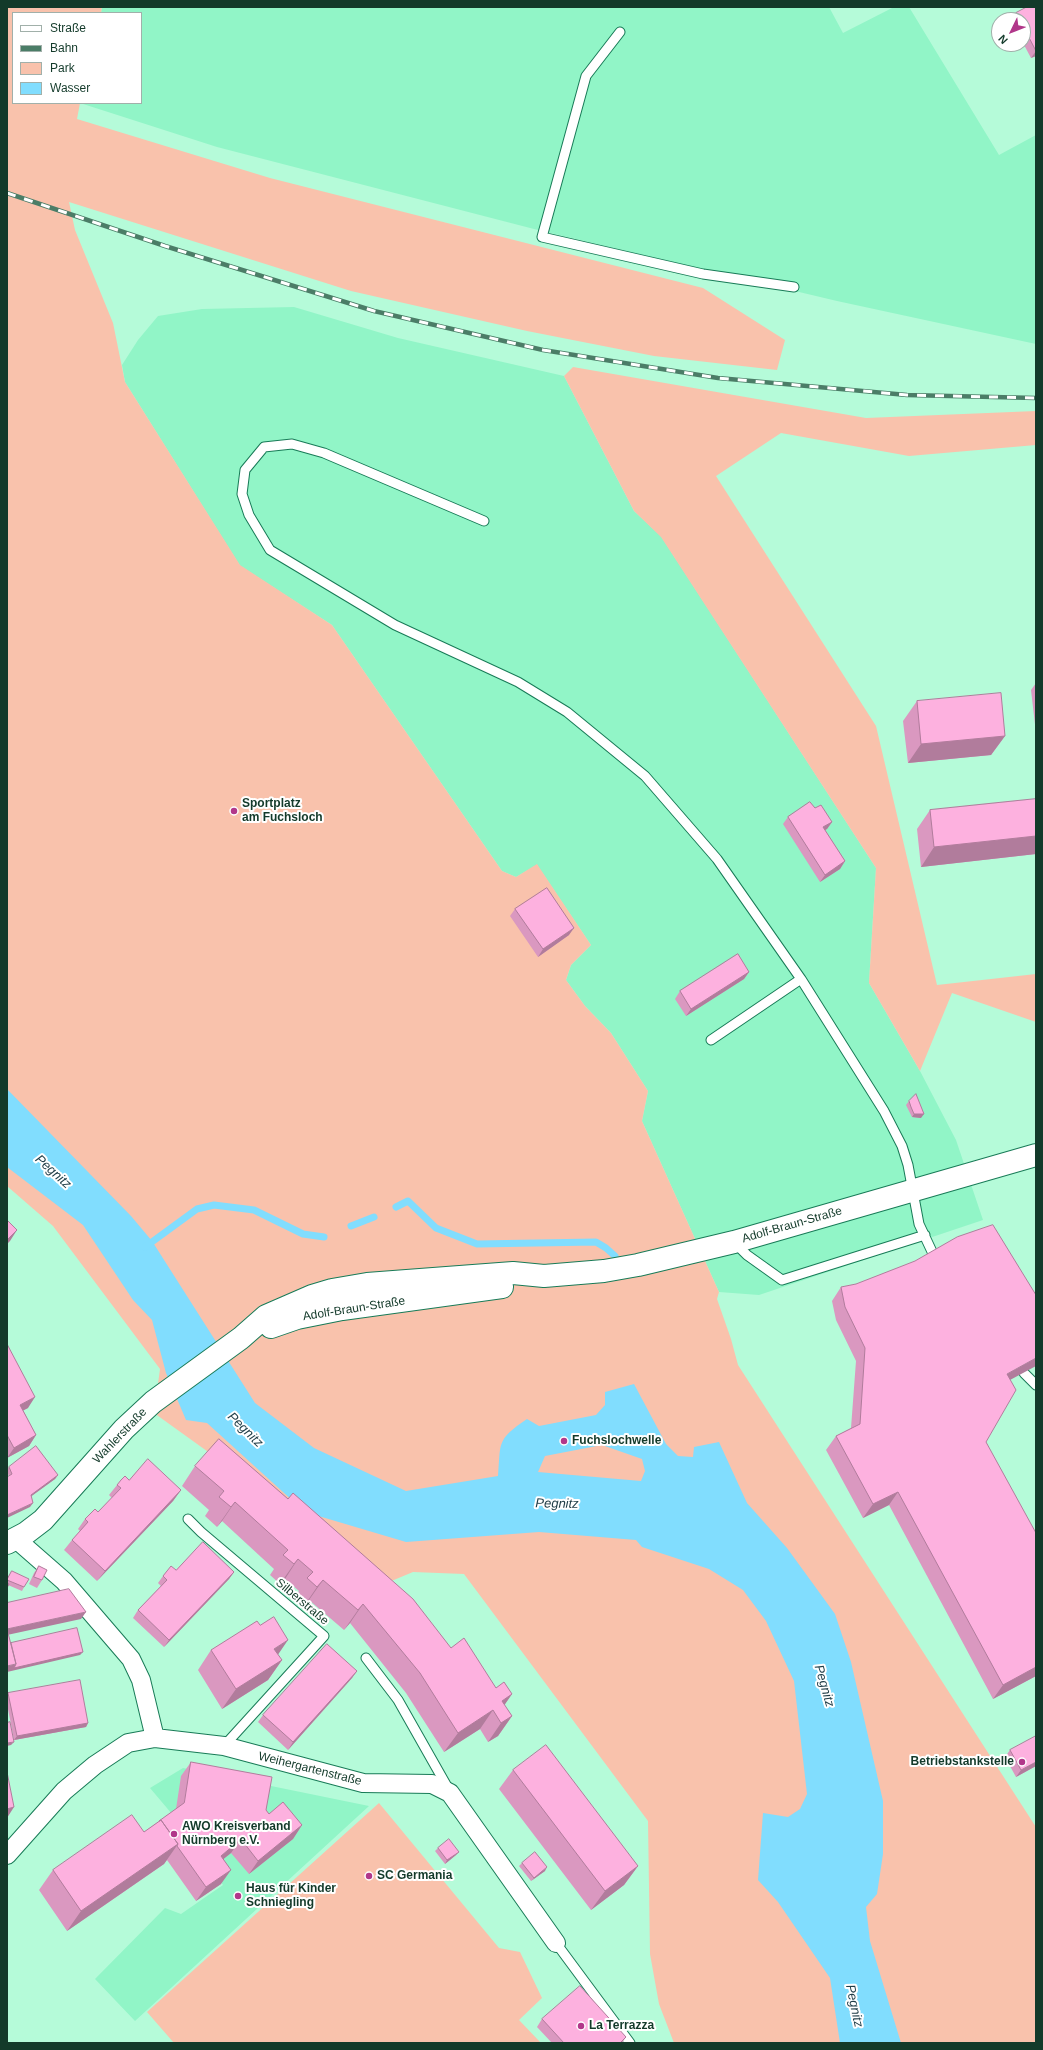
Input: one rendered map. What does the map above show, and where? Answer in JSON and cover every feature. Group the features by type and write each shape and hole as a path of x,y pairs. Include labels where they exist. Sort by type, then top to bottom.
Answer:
{"main road":[{"name":"Adolf-Braun-Straße","path":"241,1338 312,1314 517,1285 544,1276 604,1271 638,1265 734,1242 1036,1155"},
{"name":"Wahlerstraße","path":"12,1541 43,1520 124,1429 168,1390 241,1338"}],"street":[{"path":"12,1541 64,1581 131,1659 141,1680 155,1738"},
{"name":"Weihergartenstraße","path":"7,1855 64,1792 95,1765 128,1744 155,1738 224,1746 363,1783 432,1784 450,1793 556,1943"}],"lane":[{"path":"620,32 586,76 542,237 702,274 794,287"},
{"path":"484,521 324,453 292,444 264,447 245,470 242,494 249,515 270,550 395,625 518,682 567,712 646,776 717,859 801,979 879,1103 902,1146 908,1165 918,1224 935,1258"},
{"path":"711,1040 801,979"},
{"path":"734,1242 747,1254 782,1280 924,1235"},
{"path":"1024,1373 1036,1385"},
{"name":"Silberstraße","path":"188,1519 200,1532 324,1636 224,1746"},
{"path":"366,1658 398,1700 450,1793"},
{"path":"556,1943 630,2043"}],"shaded area":[{"path":"102,7 829,7 843,33 894,7 909,7 999,155 1036,135 1036,344 837,301 534,229 217,147 83,104 142,104 142,12 101,12"},
{"path":"294,307 398,338 564,376 634,511 661,536 876,868 869,983 920,1071 956,1140 983,1220 759,1295 719,1292 642,1121 648,1091 611,1033 585,1006 566,980 571,965 591,945 537,865 516,877 502,871 332,625 240,566 125,382 122,365 138,340 158,316 202,309"},
{"name":"Haus für Kinder Schniegling","path":"183,1768 369,1806 135,2021 95,1979 165,1908 181,1914 223,1885 172,1814 150,1788"}],"green space":[{"path":"7,7 102,7 101,12 12,12 12,104 80,104 77,119 270,178 703,288 785,340 777,370 654,356 527,331 351,291 69,202 75,230 113,323 125,382 240,565 332,625 502,871 516,877 537,864 591,945 571,965 566,980 585,1006 611,1033 648,1091 642,1121 719,1292 717,1299 731,1339 738,1365 1036,1827 1036,2043 674,2043 659,2004 650,1954 648,1821 464,1574 413,1572 389,1582 154,1413 160,1369 53,1226 7,1186"},
{"path":"573,367 866,418 1036,411 1036,445 909,456 781,433 716,476 876,726 937,985 1036,974 1036,1022 952,993 920,1071 869,983 876,868 661,537 634,511 564,376"},
{"name":"SC Germania","path":"379,1803 499,1948 520,1952 542,1998 519,2020 541,2043 174,2043 147,2012"}],"water":[{"name":"Pegnitz","path":"7,1089 131,1216 152,1241 255,1403 314,1448 406,1491 498,1476 500,1449 505,1437 527,1419 539,1426 596,1415 605,1405 605,1392 634,1384 666,1444 678,1456 693,1457 694,1447 719,1442 747,1503 787,1548 835,1614 851,1662 883,1801 883,1854 877,1894 866,1907 870,1941 901,2043 840,2043 830,1978 778,1902 758,1880 763,1813 788,1817 800,1809 807,1794 794,1681 766,1621 743,1590 709,1569 642,1547 636,1540 539,1532 406,1542 305,1512 207,1423 186,1420 166,1373 152,1320 133,1300 83,1225 7,1167","holes":["602,1445 642,1459 645,1471 641,1481 538,1472 545,1456"]}],"building":[{"path":"1027,7 1036,7 1036,51 1031,41 1031,12 1018,12"},
{"path":"1001,693 1005,736 921,744 917,701"},
{"path":"1036,799 1036,836 934,847 930,810"},
{"path":"810,802 815,808 821,805 832,822 823,827 845,861 825,875 788,817"},
{"path":"547,888 574,928 543,949 515,909"},
{"path":"738,954 749,972 691,1009 680,991"},
{"path":"916,1094 924,1114 914,1114 911,1107 909,1101"},
{"path":"7,1220 17,1230 7,1240"},
{"path":"993,1225 1036,1295 1036,1358 1007,1374 1016,1390 986,1442 1036,1533 1036,1667 1003,1685 898,1492 873,1504 836,1436 860,1424 865,1348 845,1307 841,1287 856,1284 915,1261 957,1237"},
{"path":"7,1344 35,1397 20,1405 36,1435 14,1448 7,1435"},
{"path":"219,1439 288,1499 293,1493 413,1599 451,1648 464,1638 496,1688 504,1682 512,1694 502,1701 512,1716 501,1723 493,1710 458,1733 420,1673 363,1604 358,1610 323,1580 317,1587 307,1578 313,1572 298,1559 294,1564 283,1555 288,1550 235,1502 231,1507 219,1497 224,1491 195,1466"},
{"path":"36,1446 58,1475 31,1495 33,1503 7,1515 7,1477 12,1474 9,1467"},
{"path":"148,1459 181,1490 105,1571 72,1540 88,1522 85,1519 95,1509 98,1512 121,1488 117,1485 121,1480 125,1476 129,1480"},
{"path":"203,1542 234,1572 169,1640 138,1610 167,1580 163,1576 171,1566 176,1570"},
{"path":"39,1566 47,1570 42,1580 34,1577"},
{"path":"12,1571 29,1579 24,1587 7,1580"},
{"path":"69,1589 86,1612 7,1629 7,1603"},
{"path":"274,1617 288,1640 274,1649 282,1660 236,1689 211,1650 257,1621 260,1625"},
{"path":"77,1628 83,1652 14,1668 16,1664 11,1643"},
{"path":"7,1629 16,1664 7,1666"},
{"path":"327,1644 357,1671 293,1742 263,1715"},
{"path":"80,1680 88,1723 17,1736 8,1693"},
{"path":"10,1722 14,1742 7,1743 7,1723"},
{"name":"Betriebstankstelle","path":"1036,1736 1036,1762 1021,1770 1010,1750"},
{"path":"546,1745 638,1866 605,1891 513,1770"},
{"path":"191,1762 272,1777 266,1810 269,1814 283,1802 302,1825 258,1861 241,1839 221,1856 231,1870 206,1887 177,1846 178,1844 161,1820 159,1821 184,1803"},
{"path":"7,1772 14,1807 7,1809"},
{"path":"132,1815 144,1832 161,1820 178,1844 81,1911 53,1870"},
{"path":"449,1839 459,1852 447,1860 438,1848"},
{"path":"535,1852 547,1867 534,1878 522,1863"},
{"path":"580,1986 626,2037 620,2043 564,2043 542,2019"}],"waterway":[{"path":"396,1207 408,1201 436,1228 477,1244 596,1242 615,1256"},
{"path":"145,1247 197,1209 214,1205 254,1210 303,1234 324,1237"},
{"path":"351,1226 374,1217"}],"railway":[{"path":"7,193 165,246 374,311 543,350 718,378 907,395 1036,398"}],"place":[{"name":"Sportplatz am Fuchsloch","path":"234,811"},
{"name":"Fuchslochwelle","path":"564,1441"},
{"name":"Betriebstankstelle","path":"1022,1762"},
{"name":"AWO Kreisverband Nürnberg e.V.","path":"174,1834"},
{"name":"SC Germania","path":"369,1876"},
{"name":"Haus für Kinder Schniegling","path":"238,1896"},
{"name":"La Terrazza","path":"581,2026"}]}
